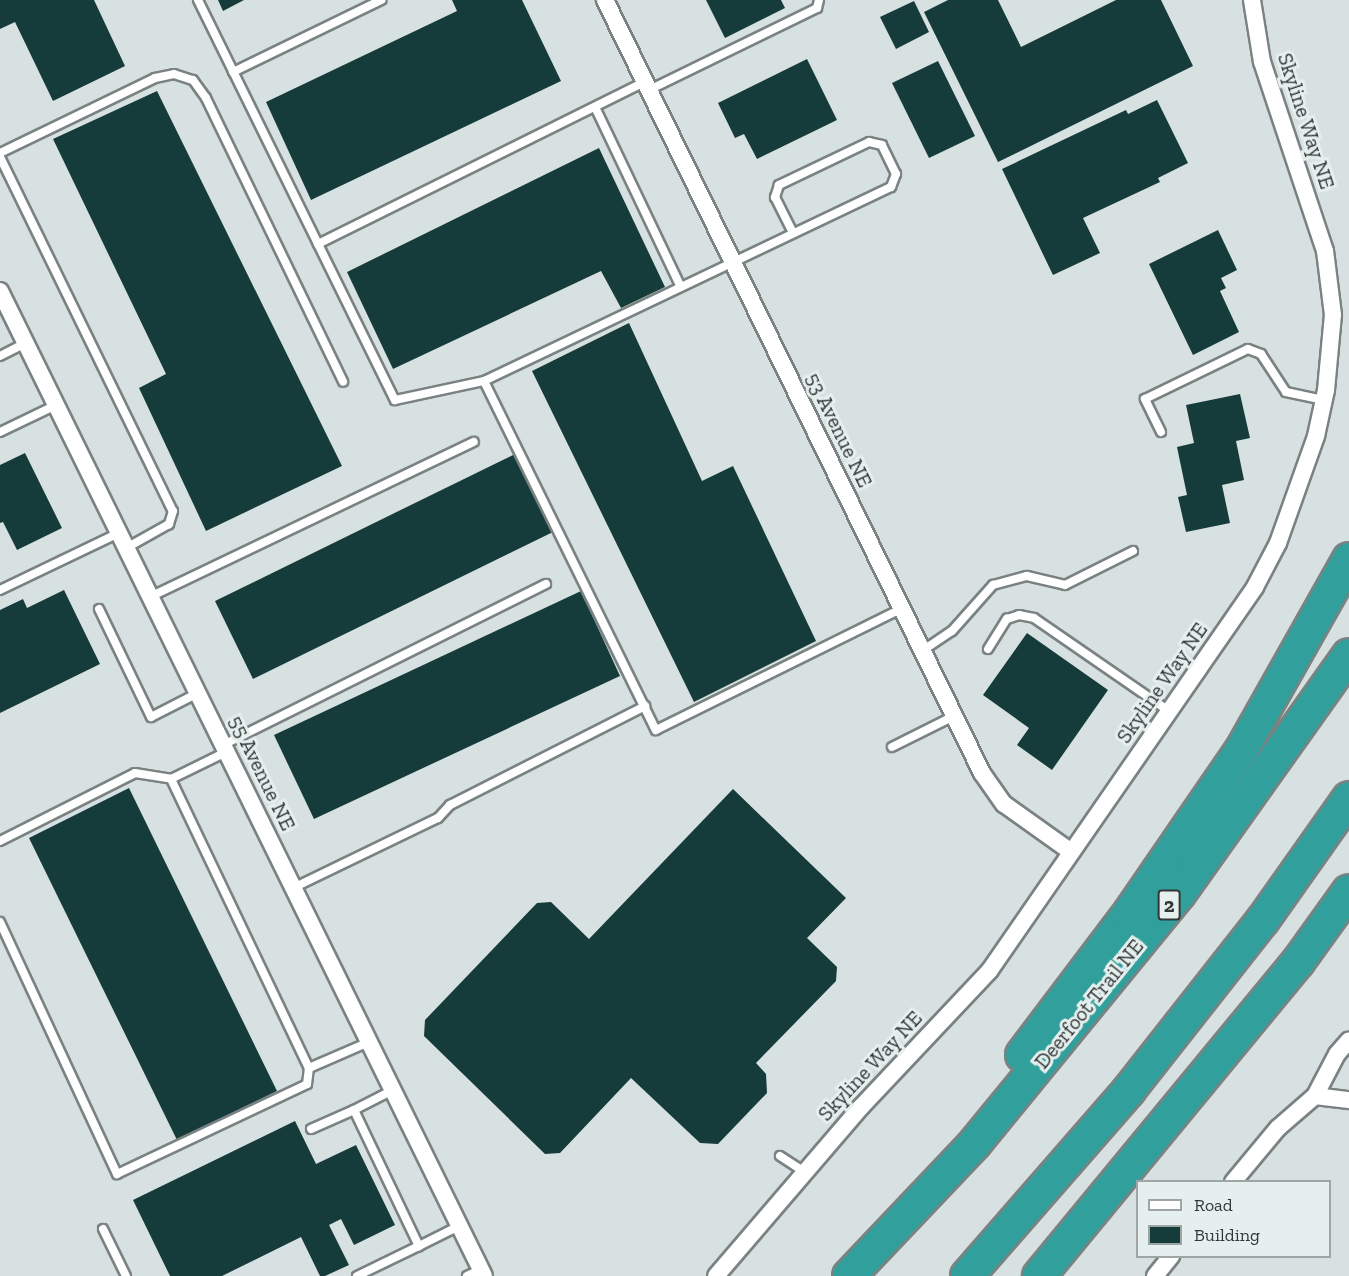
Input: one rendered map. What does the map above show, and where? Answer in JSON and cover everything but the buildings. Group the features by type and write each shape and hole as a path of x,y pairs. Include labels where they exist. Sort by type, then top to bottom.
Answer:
{"highway":[{"path":"975,1143 1028,1045 1130,912 1242,749 1349,559"},
{"name":"Deerfoot Trail NE","path":"849,1276 975,1143 1179,894 1349,655"},
{"path":"967,1276 1129,1090 1263,920 1349,798"},
{"path":"1039,1276 1298,962 1349,891"},
{"path":"1039,1276 1349,922"}],"street":[{"name":"53 Avenue NE","path":"604,0 982,773 1004,804 1070,851"},
{"name":"Skyline Way NE","path":"716,1276 805,1172 990,970 1070,851 1170,712 1269,563 1293,505 1324,400 1333,344 1331,283 1262,62 1252,0"},
{"name":"55 Avenue NE","path":"0,291 459,1226 477,1274"},
{"path":"1235,1180 1278,1128 1315,1096 1336,1054 1349,1040"},
{"path":"1315,1096 1349,1100"},
{"path":"1155,1276 1170,1258"}],"lane":[{"path":"198,0 395,400 484,381 681,287 891,186 896,174 882,145 869,142 779,185 775,197 793,233"},
{"path":"233,72 381,0"},
{"path":"318,244 595,106 646,86 817,8 819,0"},
{"path":"126,549 169,524 173,511 0,155 155,78 174,74 193,80 206,98 343,382"},
{"path":"595,106 681,287"},
{"path":"0,356 26,344"},
{"path":"1161,432 1145,399 1248,349 1261,354 1286,392 1324,400"},
{"path":"484,381 656,730 901,609"},
{"path":"0,432 56,405"},
{"path":"150,597 474,441"},
{"path":"0,590 118,532"},
{"path":"921,651 952,631 993,585 1027,576 1065,585 1133,551"},
{"path":"0,841 135,773 171,779 224,748 546,584"},
{"path":"99,609 151,717 198,693"},
{"path":"988,650 1007,619 1019,615 1034,618 1170,712"},
{"path":"293,888 438,818 450,805 645,706"},
{"path":"892,747 954,717"},
{"path":"0,922 117,1174 307,1084 309,1068 171,779"},
{"path":"309,1068 369,1042"},
{"path":"311,1129 393,1090"},
{"path":"354,1110 419,1246"},
{"path":"780,1156 805,1172"},
{"path":"357,1276 459,1226"},
{"path":"103,1229 126,1276"}]}
